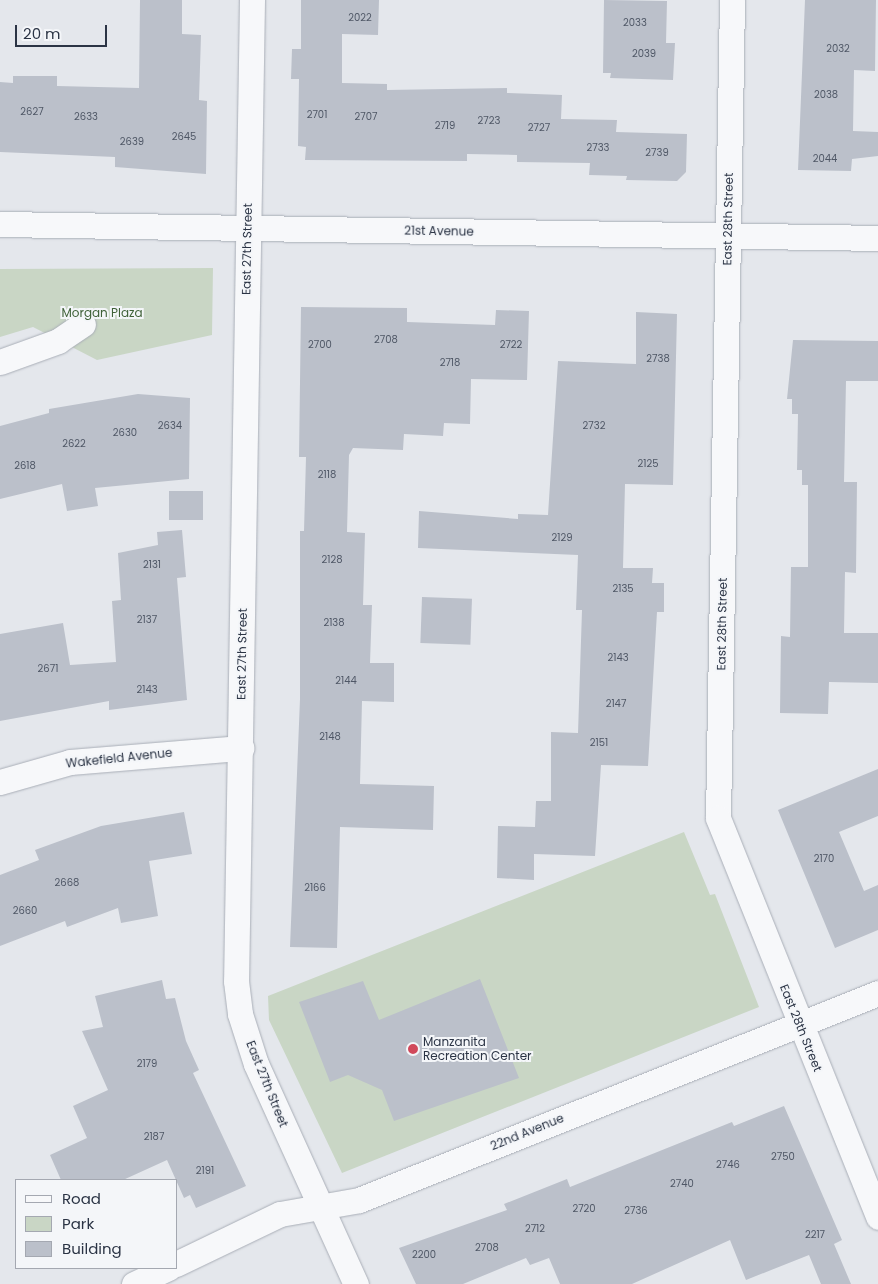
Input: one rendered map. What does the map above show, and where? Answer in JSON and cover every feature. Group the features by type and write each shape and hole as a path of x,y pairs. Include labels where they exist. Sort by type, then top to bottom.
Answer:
{"street":[{"name":"East 27th Street","path":"252,0 236,981 240,1014 256,1064 356,1284"},
{"name":"East 28th Street","path":"732,0 718,818 878,1217"},
{"name":"21st Avenue","path":"0,224 247,229 727,234 878,238"},
{"path":"0,362 58,341 83,324"},
{"name":"Wakefield Avenue","path":"0,782 70,762 241,748"},
{"name":"22nd Avenue","path":"178,1263 280,1214 359,1200 878,993"},
{"path":"134,1284 166,1269"}],"green space":[{"name":"Morgan Plaza","path":"213,268 212,335 97,360 33,327 0,337 0,269"},
{"path":"684,832 710,895 715,894 759,1007 342,1173 269,1020 268,996"}],"building":[{"path":"140,0 182,0 182,34 201,35 199,100 207,101 206,174 115,167 115,157 0,152 0,82 13,83 13,76 57,76 57,86 139,88"},
{"path":"301,0 379,0 378,35 342,34 342,83 387,84 387,90 507,88 507,93 562,95 561,119 617,120 616,132 687,134 686,172 677,181 626,180 627,176 589,175 590,163 517,162 517,155 467,154 467,161 305,160 306,147 298,146 299,79 291,79 292,49 301,49"},
{"path":"604,0 667,1 666,43 675,43 673,80 610,78 611,73 603,73"},
{"path":"805,0 876,0 875,71 854,70 853,131 878,132 878,156 852,159 851,171 798,170"},
{"path":"301,307 407,308 407,322 495,325 496,310 529,311 527,380 471,379 470,424 444,423 443,436 404,434 403,450 353,448 349,455 347,532 365,533 363,605 372,605 370,663 394,663 394,702 362,701 360,784 434,786 433,830 340,827 337,948 290,947 300,699 300,531 304,531 306,457 299,457"},
{"path":"636,312 677,314 673,485 625,484 623,568 653,568 652,583 664,583 664,612 657,612 648,766 601,765 595,856 534,854 534,880 497,878 498,826 535,827 536,801 551,801 551,732 578,733 582,610 576,610 578,555 418,548 419,511 518,519 518,514 548,515 558,361 636,364"},
{"path":"793,340 878,341 878,381 846,381 844,482 857,482 856,573 845,572 844,633 878,633 878,683 829,682 828,714 780,713 781,636 790,637 791,567 808,567 808,485 802,485 802,470 797,470 798,414 792,414 792,399 787,399"},
{"path":"138,394 190,398 189,479 95,488 98,506 67,511 62,484 0,499 0,426 49,413 49,409"},
{"path":"169,491 203,491 203,520 169,520"},
{"path":"182,530 186,577 177,578 187,700 109,710 109,701 0,721 0,634 63,623 70,665 116,662 112,601 121,600 118,553 158,545 157,532"},
{"path":"422,597 472,599 470,645 420,643"},
{"path":"878,769 878,816 839,832 864,891 878,885 878,930 835,948 778,810"},
{"path":"184,812 192,854 149,861 158,916 121,923 118,908 67,927 65,921 0,946 0,875 39,860 35,850 101,826"},
{"name":"Manzanita Recreation Center","path":"480,979 519,1078 394,1121 382,1090 348,1075 330,1082 299,1002 363,981 379,1020"},
{"path":"162,980 166,999 175,998 186,1041 199,1070 193,1073 246,1186 196,1208 190,1195 184,1198 178,1185 178,1179 176,1179 167,1160 125,1179 61,1179 50,1155 87,1138 73,1106 108,1090 82,1031 103,1027 95,996"},
{"path":"784,1106 842,1240 834,1244 851,1284 821,1284 809,1255 746,1280 730,1240 632,1284 560,1284 549,1258 530,1265 526,1258 463,1284 416,1284 399,1248 507,1210 504,1204 567,1179 570,1187 732,1122 734,1126"}],"place":[{"name":"Manzanita Recreation Center","path":"413,1049"}]}
